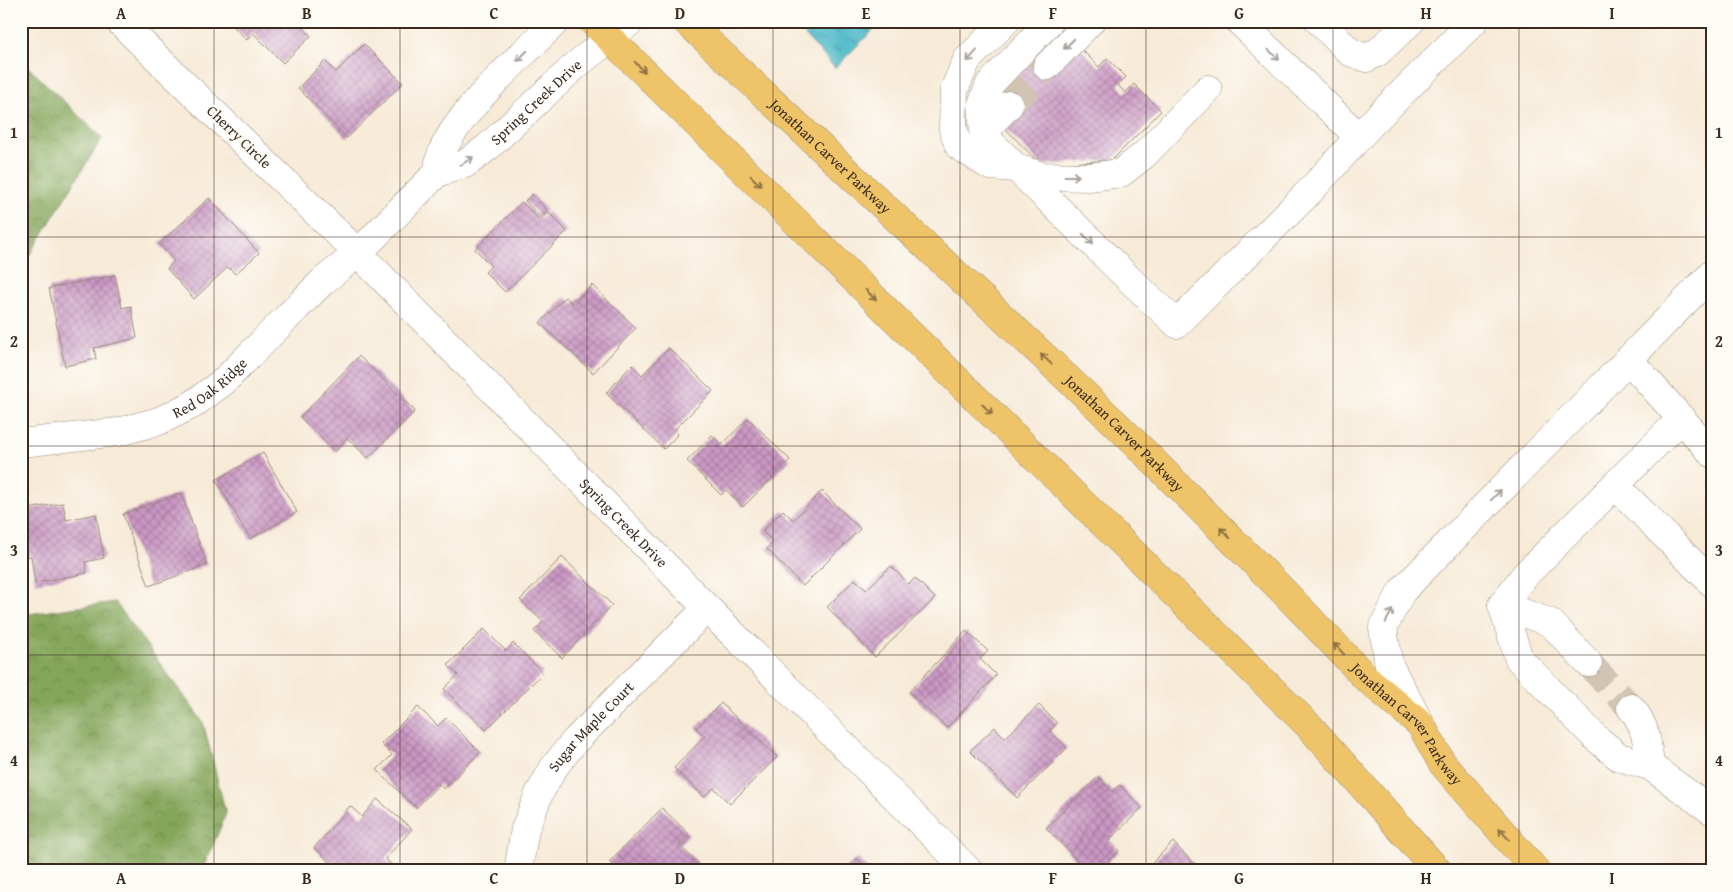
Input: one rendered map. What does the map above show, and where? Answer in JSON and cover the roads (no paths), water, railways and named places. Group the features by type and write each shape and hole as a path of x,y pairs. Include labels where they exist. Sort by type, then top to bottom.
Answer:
{"main road":[{"name":"Jonathan Carver Parkway","path":"686,21 1114,423 1284,592 1366,678 1421,724 1442,763 1536,871"},
{"path":"601,30 1310,727 1438,871"}],"street":[{"name":"Cherry Circle","path":"119,21 358,253"},
{"name":"Spring Creek Drive","path":"437,173 440,157 452,134 470,110 556,21"},
{"name":"Spring Creek Drive","path":"631,21 601,30 576,66 488,147 464,164 437,173 358,253 969,871"},
{"path":"1006,21 967,60 954,90 954,129 959,146 990,166 1015,168 1042,176 1089,177 1121,173 1144,155 1208,90"},
{"path":"1050,21 990,84 982,104 984,136 1177,324 1310,191 1359,137 1474,21"},
{"path":"1047,66 1091,21"},
{"path":"1239,21 1359,137"},
{"path":"1319,21 1350,52 1367,58 1378,52 1411,21"},
{"path":"984,136 994,120 1009,105"},
{"name":"Red Oak Ridge","path":"21,443 118,432 159,421 192,405 223,382 322,282 358,253"},
{"path":"1421,724 1389,665 1383,628 1402,591 1712,274"},
{"path":"1629,360 1712,453"},
{"path":"1502,605 1525,576 1681,419"},
{"path":"1616,485 1712,583"},
{"path":"1502,605 1551,623 1588,663"},
{"path":"1502,605 1519,659 1596,738 1620,757 1650,766 1712,811"},
{"name":"Sugar Maple Court","path":"518,871 525,829 554,767 574,742 707,608"},
{"path":"1631,708 1637,715 1647,739 1650,766"}],"water":[{"path":"792,21 882,21 835,68"}],"tunnel":[{"path":"1009,105 1047,66"},
{"path":"1588,663 1631,708"}]}
